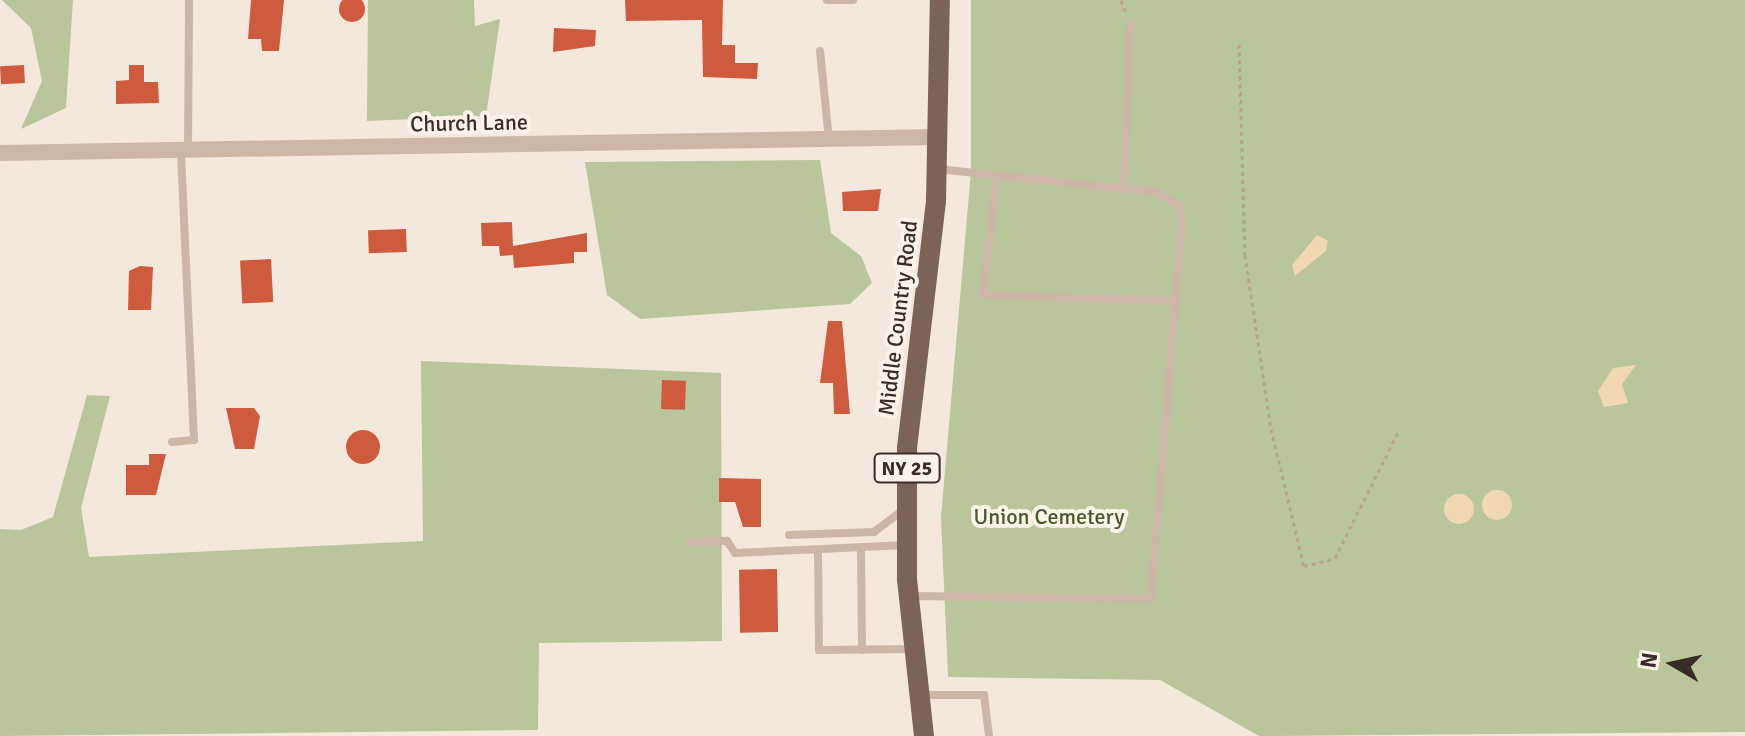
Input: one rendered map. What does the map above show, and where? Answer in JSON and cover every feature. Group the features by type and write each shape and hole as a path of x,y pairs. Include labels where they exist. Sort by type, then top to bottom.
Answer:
{"main road":[{"name":"Middle Country Road","path":"924,736 909,596 906,508 937,169 940,0"}],"street":[{"name":"Church Lane","path":"0,153 939,137"}],"lane":[{"path":"172,442 194,440 184,150 189,0"},
{"path":"827,0 853,0"},
{"path":"1124,189 1130,25"},
{"path":"820,51 829,139"},
{"path":"909,596 1151,599 1175,301 1179,205 1156,192 937,169"},
{"path":"997,175 983,295 1175,301"},
{"path":"789,535 874,532 906,508"},
{"path":"689,542 727,541 735,553 861,551 906,545"},
{"path":"818,551 819,650 914,649"},
{"path":"861,551 862,650"},
{"path":"919,695 984,695 989,736"}],"path":[{"path":"1121,0 1130,25"},
{"path":"1239,44 1245,255 1271,429 1304,566 1335,558 1398,432"}],"green space":[{"path":"2,0 73,0 66,108 21,129 42,81 31,28"},
{"path":"368,0 474,0 475,26 500,19 486,116 367,121"},
{"name":"Union Cemetery","path":"971,0 1745,0 1745,732 1259,736 1160,680 948,677 941,517 971,171"},
{"path":"820,160 831,233 861,256 872,283 850,304 640,319 607,295 585,162"},
{"path":"421,361 721,373 722,641 539,643 538,730 0,736 0,529 21,530 53,517 87,395 110,396 81,508 89,557 423,541"}],"sand":[{"path":"1317,235 1328,241 1326,251 1295,276 1292,265"},
{"path":"1636,365 1622,384 1628,403 1604,407 1598,391 1613,368"},
{"path":"1497,490 1508,494 1512,505 1508,516 1497,520 1486,516 1482,505 1486,494"},
{"path":"1459,494 1470,498 1474,509 1470,520 1459,524 1448,520 1444,509 1448,498"}],"building":[{"path":"352,-4 361,0 365,9 361,18 352,22 343,18 339,9 343,0"},
{"path":"251,0 284,0 279,51 262,51 261,39 248,39"},
{"path":"625,0 723,0 722,45 735,45 735,63 758,63 757,79 703,77 702,20 626,21"},
{"path":"554,28 596,30 595,46 553,52"},
{"path":"24,65 25,83 1,84 0,66"},
{"path":"129,65 144,65 144,82 158,82 159,103 116,104 116,81 129,80"},
{"path":"881,189 878,211 843,211 842,192"},
{"path":"512,222 513,246 587,233 587,252 574,252 574,263 514,268 513,255 500,256 499,246 482,246 481,223"},
{"path":"406,229 407,252 369,253 368,230"},
{"path":"271,259 273,302 242,304 240,261"},
{"path":"140,266 153,267 151,310 128,310 129,271"},
{"path":"828,321 842,321 850,414 834,414 833,383 820,383"},
{"path":"662,380 686,381 685,410 661,409"},
{"path":"226,408 254,408 260,416 254,449 235,449"},
{"path":"363,430 375,435 380,447 375,459 363,464 351,459 346,447 351,435"},
{"path":"149,454 166,454 156,495 126,495 126,465 149,465"},
{"path":"719,478 761,479 761,527 743,527 735,502 719,502"},
{"path":"777,569 778,632 740,633 739,570"}]}
